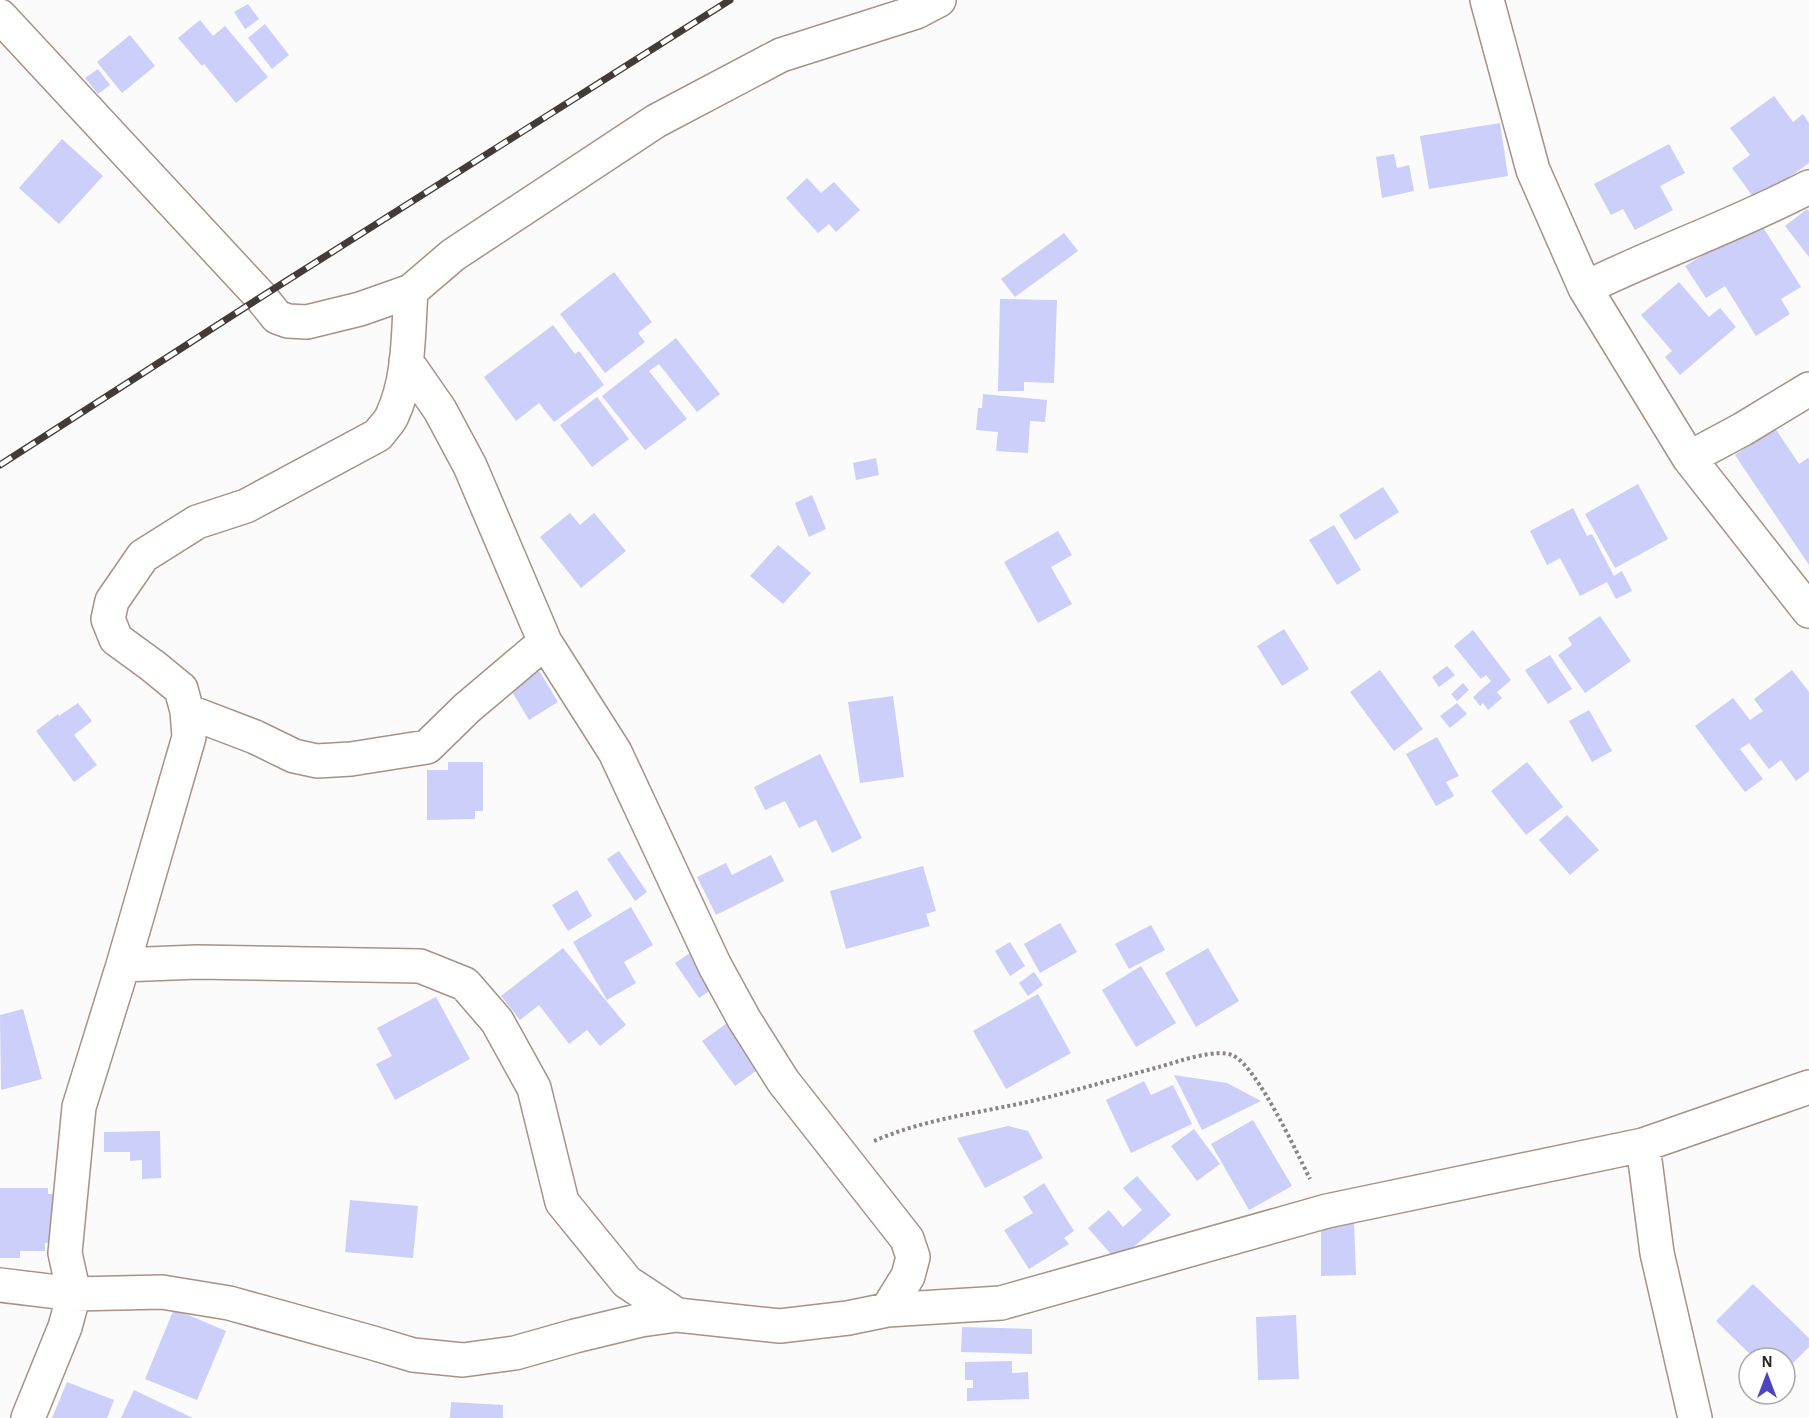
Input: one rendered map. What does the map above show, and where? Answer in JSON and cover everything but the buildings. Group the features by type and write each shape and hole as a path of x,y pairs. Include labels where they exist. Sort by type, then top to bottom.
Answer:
{"street":[{"path":"0,3 10,0"},
{"path":"0,16 277,317 288,321 307,322 360,309 411,291 453,255 656,121 781,55 916,12 939,0"},
{"path":"1487,0 1533,170 1585,288 1689,458 1809,611"},
{"path":"1585,288 1636,263 1770,207 1809,187"},
{"path":"28,1418 65,1328 74,1294 65,1253 79,1107 189,737 187,711 181,689 116,639 108,619 112,601 142,556 197,522 246,506 378,435 392,418 401,389 406,361 411,291"},
{"path":"406,361 440,410 471,466 545,642 615,752 715,966 744,1019 783,1081 907,1239 913,1257 908,1276 887,1310"},
{"path":"1689,458 1809,389"},
{"path":"187,711 255,737 294,756 317,761 351,759 427,747 467,708 545,642"},
{"path":"123,965 196,962 420,966 465,984 497,1021 534,1088 562,1202 627,1282 677,1315"},
{"path":"0,1285 74,1294 162,1292 184,1295 229,1303 413,1355 463,1360 515,1353 640,1320 677,1315 780,1326 848,1318 887,1310 1001,1303 1328,1211 1643,1145 1809,1088"},
{"path":"1643,1145 1657,1253 1695,1418"}],"path":[{"path":"840,1155 922,1124 1033,1101 1134,1073 1221,1053 1230,1054 1245,1065 1269,1100 1328,1211"}],"railway":[{"path":"0,465 730,0"}]}
